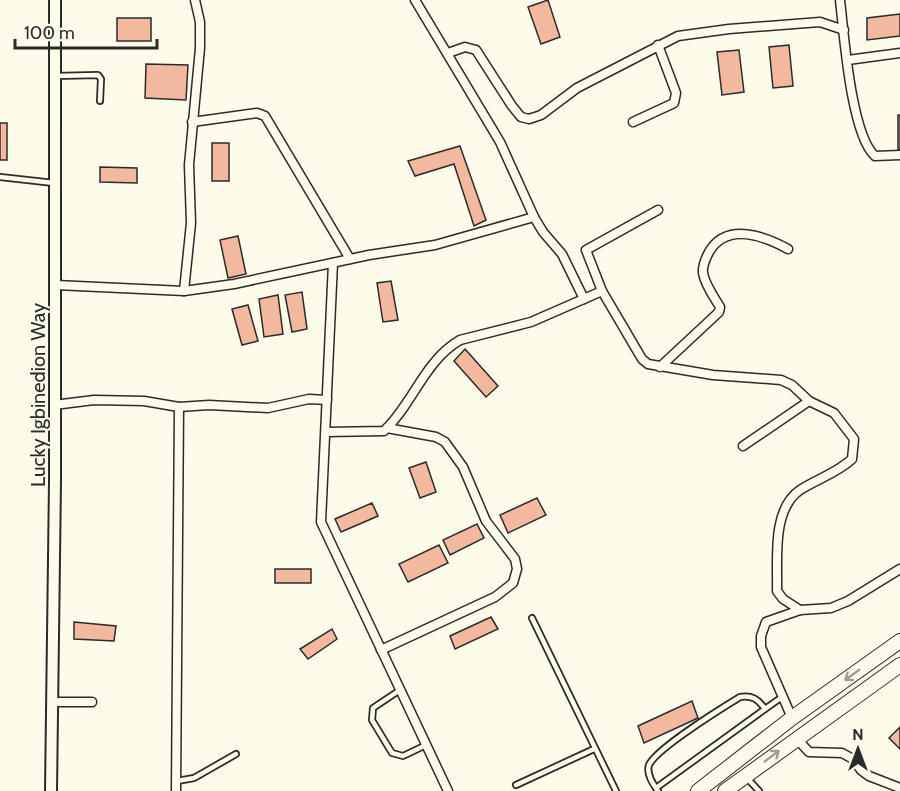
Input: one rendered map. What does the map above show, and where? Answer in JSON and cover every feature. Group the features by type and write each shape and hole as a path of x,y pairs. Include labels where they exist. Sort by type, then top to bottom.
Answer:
{"highway":[{"path":"698,791 792,718 900,641"},
{"path":"725,791 900,665"}],"street":[{"name":"Lucky Igbinedion Way","path":"51,791 56,285 55,0"},
{"path":"184,291 191,223 189,165 200,48 200,22 195,0"},
{"path":"415,0 500,142 534,217 543,232 562,254 584,300"},
{"path":"840,0 859,129 864,143 875,156 900,155"},
{"path":"448,53 465,47 476,51 512,106 521,117 529,119 541,114 577,88 678,36 820,22 844,30"},
{"path":"633,122 674,103 676,93 658,45"},
{"path":"848,60 900,53"},
{"path":"192,122 257,113 265,116 350,259"},
{"path":"658,210 586,250 602,291 642,359 648,364 660,367 713,375 781,380 792,385 809,401 834,413 854,439 854,453 846,465 798,491 788,502 781,520 777,591 783,599 800,610"},
{"path":"56,285 184,291 234,284 350,259 435,245 489,227 534,217"},
{"path":"660,367 719,312 720,307 703,273 704,261 712,248 737,234 748,233 770,239 788,249"},
{"path":"333,263 321,522 448,791"},
{"path":"326,432 372,433 387,428 450,346 460,340 531,322 602,291"},
{"path":"54,405 94,400 144,401 179,407 209,405 268,408 309,399 327,399"},
{"path":"743,446 809,401"},
{"path":"176,791 179,407"},
{"path":"381,650 495,597 513,583 517,569 515,559 486,521 463,467 445,442 436,437 387,428"},
{"path":"792,718 761,647 761,636 766,622 800,610 831,608 848,601 900,569"},
{"path":"52,702 92,702"},
{"path":"796,738 809,752 842,753 853,759 869,776 900,788"}],"lane":[{"path":"55,76 98,75 101,80 100,101"},
{"path":"0,177 54,183"},
{"path":"532,618 616,791"},
{"path":"400,690 373,708 372,720 392,753 404,756 426,745"},
{"path":"765,709 758,700 748,696 740,697 664,749 649,766 649,775 657,790 782,697"},
{"path":"516,784 594,749"},
{"path":"177,781 194,778 237,754"},
{"path":"745,776 759,791"}],"building":[{"path":"548,0 560,37 541,44 528,7"},
{"path":"900,14 900,36 867,40 867,18"},
{"path":"117,18 151,18 151,41 117,41"},
{"path":"789,45 793,86 773,88 769,47"},
{"path":"739,50 744,92 722,95 717,52"},
{"path":"146,64 188,65 186,100 145,98"},
{"path":"898,115 900,115 900,150 898,150"},
{"path":"0,123 7,123 7,160 0,160"},
{"path":"212,143 229,143 229,181 212,181"},
{"path":"460,146 486,220 474,226 454,164 415,176 408,161"},
{"path":"100,167 137,168 137,183 100,182"},
{"path":"238,236 246,274 228,278 220,240"},
{"path":"391,281 398,320 383,322 377,283"},
{"path":"302,292 307,329 292,332 285,295"},
{"path":"278,295 283,334 264,337 259,299"},
{"path":"248,305 258,341 242,345 232,309"},
{"path":"465,349 498,386 486,397 454,361"},
{"path":"426,462 436,492 420,498 409,468"},
{"path":"537,498 546,515 508,533 500,515"},
{"path":"372,503 378,516 341,532 335,519"},
{"path":"477,524 484,538 450,555 443,540"},
{"path":"439,545 448,563 408,582 399,564"},
{"path":"275,569 311,569 311,583 275,583"},
{"path":"491,617 498,629 455,649 450,636"},
{"path":"74,622 116,626 114,641 74,639"},
{"path":"332,629 337,639 308,659 300,649"},
{"path":"692,701 698,718 644,743 638,726"},
{"path":"900,727 900,749 889,738"}]}
